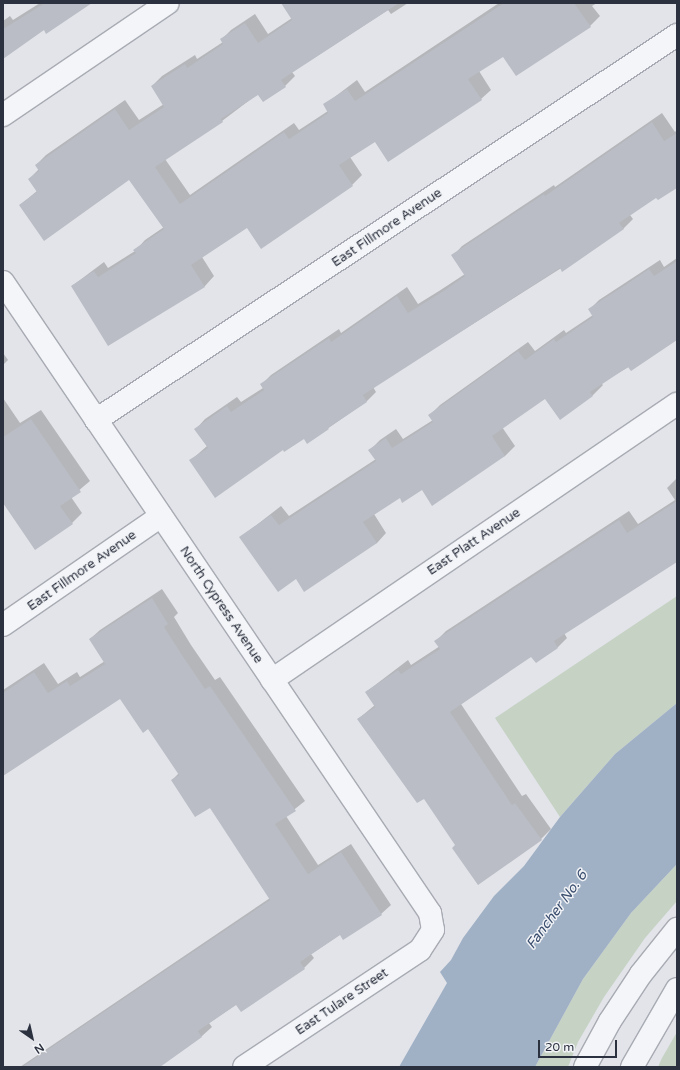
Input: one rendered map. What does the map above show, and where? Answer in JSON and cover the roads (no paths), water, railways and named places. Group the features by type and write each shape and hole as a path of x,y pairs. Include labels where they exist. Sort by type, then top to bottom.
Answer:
{"street":[{"path":"3,115 168,3"},
{"name":"East Fillmore Avenue","path":"96,420 677,35"},
{"name":"North Cypress Avenue","path":"3,282 430,913 433,930"},
{"name":"East Platt Avenue","path":"272,680 677,404"},
{"name":"East Fillmore Avenue","path":"3,625 161,516"},
{"path":"585,1067 610,1021 637,981 677,929"},
{"name":"East Tulare Street","path":"244,1067 420,950 433,930"},
{"path":"632,1067 677,990"}],"water":[{"name":"Fancher No. 6","path":"677,703 677,864 631,913 583,979 535,1067 399,1067 447,983 440,972 451,960 463,938 494,896 524,866 560,817 615,754"}]}
